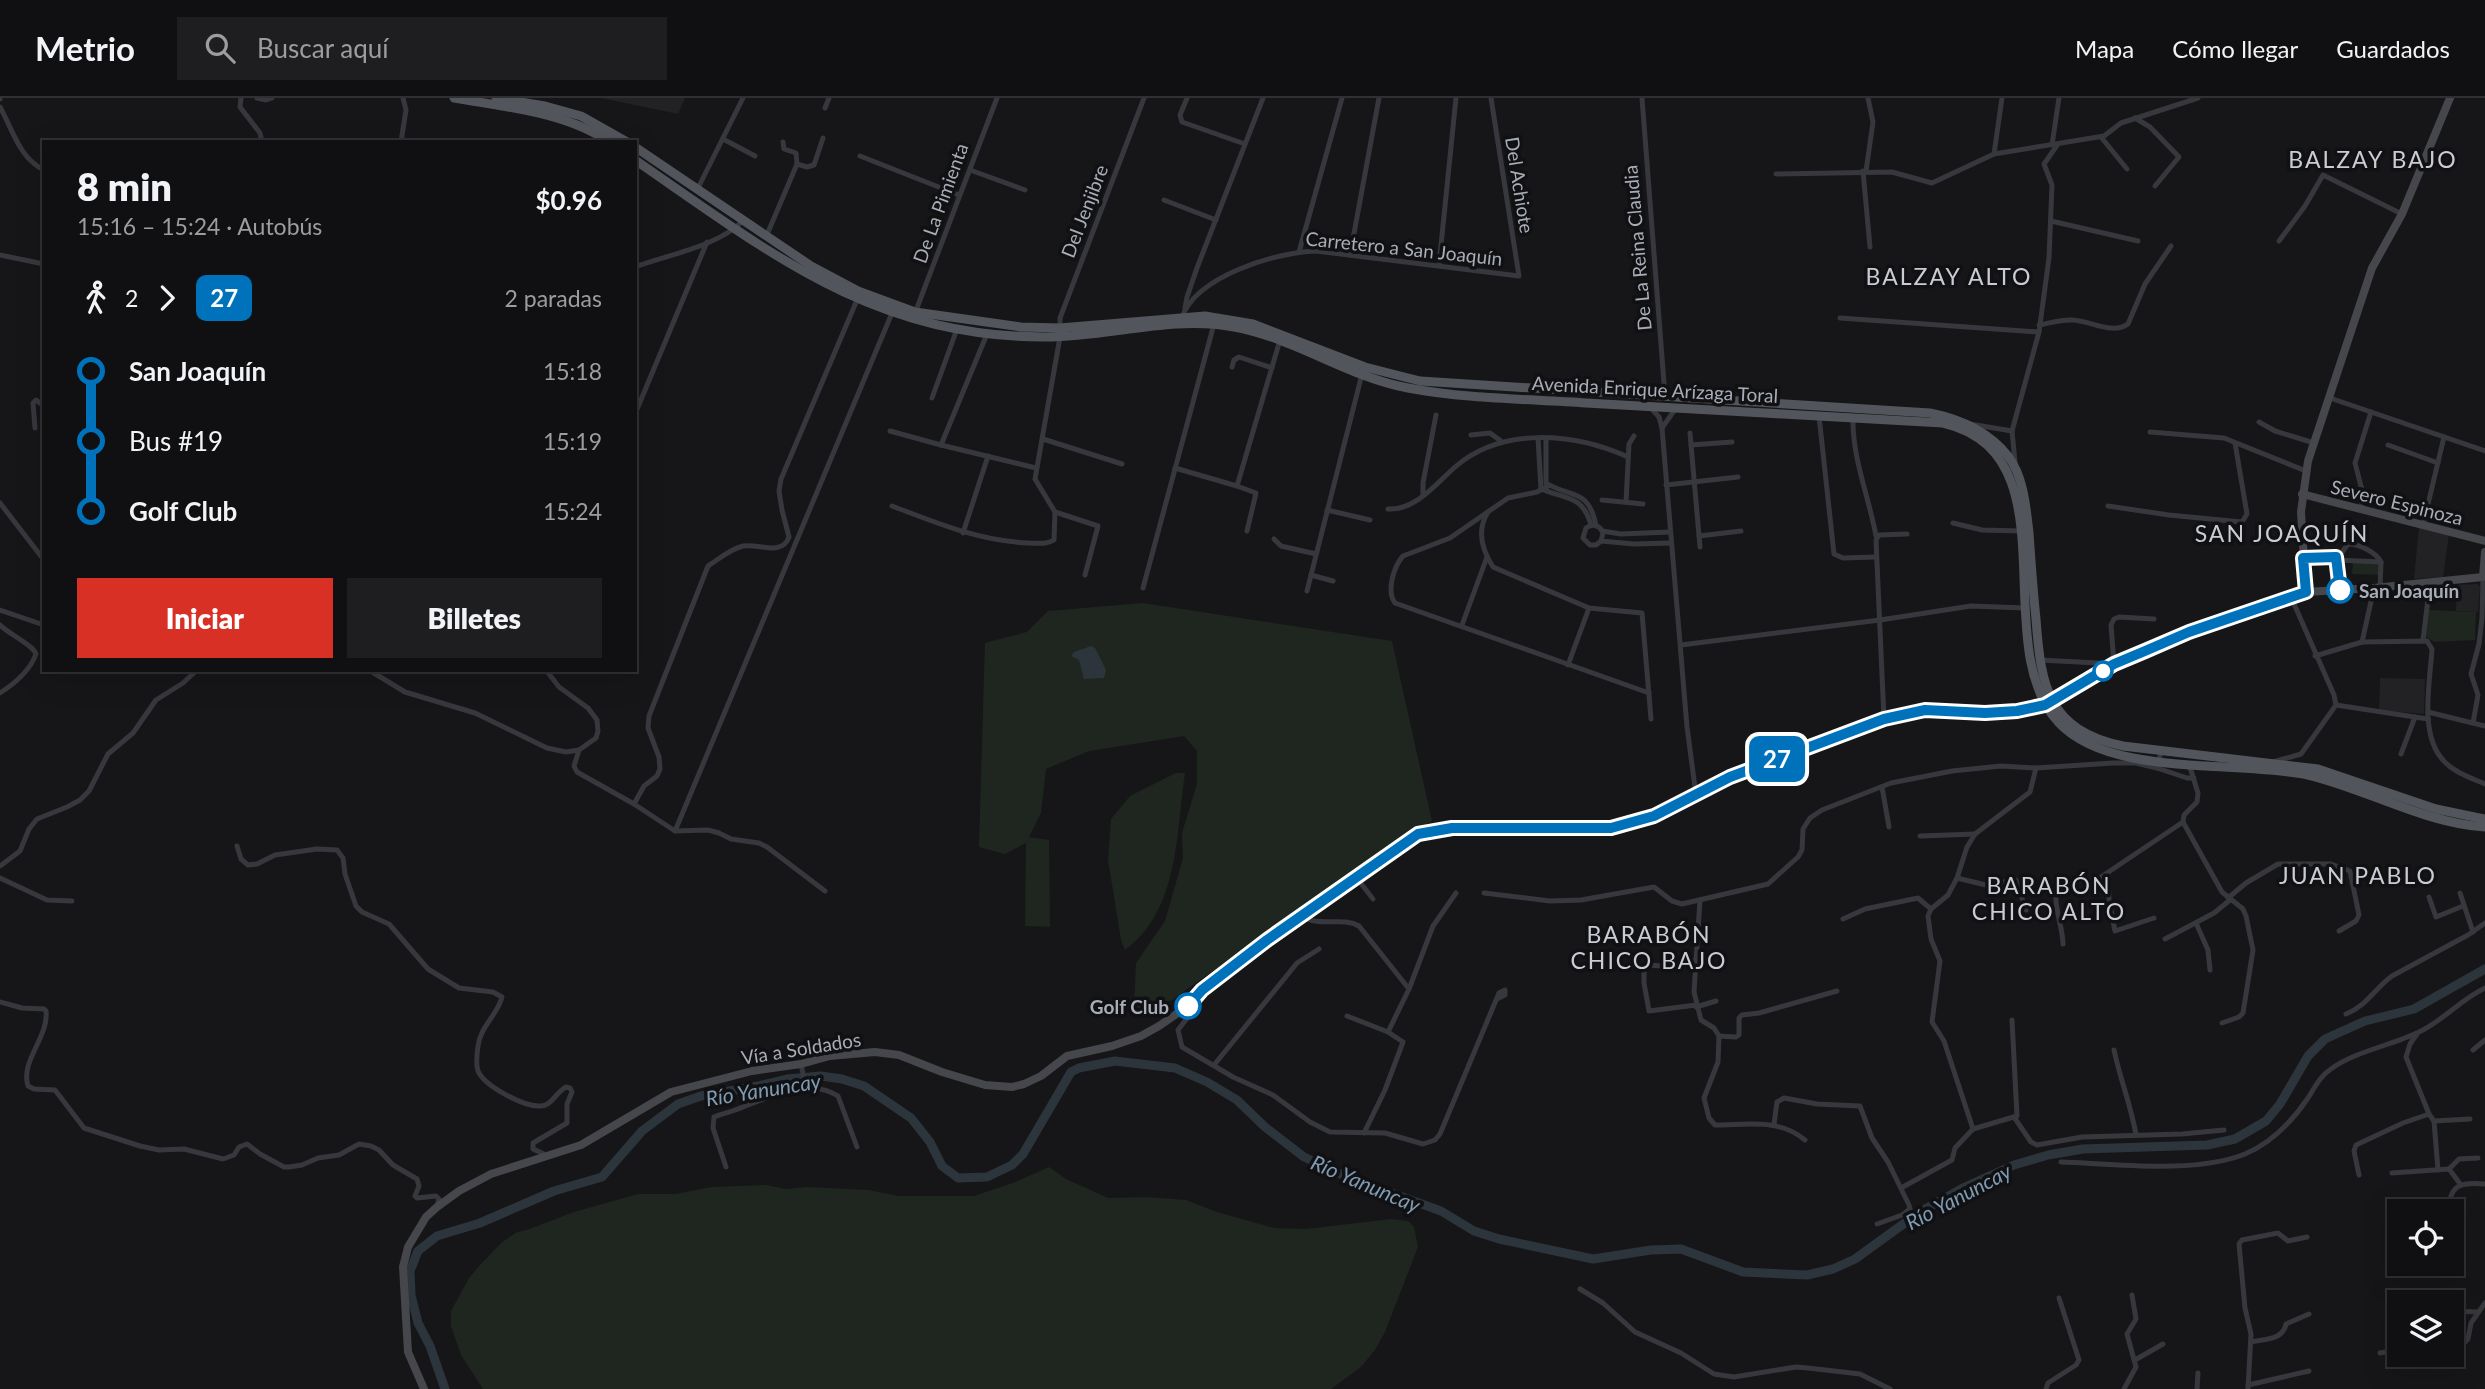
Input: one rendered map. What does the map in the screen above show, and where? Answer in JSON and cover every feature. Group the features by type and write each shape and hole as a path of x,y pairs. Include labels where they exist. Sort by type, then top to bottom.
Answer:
{"main road":[{"path":"454,98 553,117 593,131 606,140"},
{"path":"496,98 545,106 581,116 623,140"},
{"name":"Avenida Enrique Arízaga Toral","path":"637,148 697,190 797,269 857,300 892,313 1060,332"},
{"name":"Avenida Enrique Arízaga Toral","path":"637,161 739,225 766,237 811,266 858,291 914,316 957,329 987,334 1060,332 1182,316 1205,316 1253,324 1393,384 1426,391 1819,416 1930,412 1967,424 1992,440 2008,456 2015,469 2027,520 2039,660 2049,703"},
{"name":"Avenida Enrique Arízaga Toral","path":"1182,316 1236,327 1280,340 1364,370 1420,381 1665,396 1943,423 1970,433 1995,453 2016,496 2030,656 2036,682 2060,724 2083,742 2115,755 2311,776 2453,823 2485,827"},
{"name":"Avenida Enrique Arízaga Toral","path":"2159,760 2271,762 2318,769 2436,810 2485,819"}],"street":[{"path":"241,98 240,107 260,133 262,140"},
{"path":"257,98 272,98"},
{"path":"401,140 406,110 403,98"},
{"path":"697,190 743,98"},
{"path":"825,108 829,98"},
{"name":"De La Pimienta","path":"914,316 997,98"},
{"name":"Del Jenjibre","path":"1036,468 1043,439 1062,309 1144,98"},
{"path":"1186,98 1180,115 1182,122 1245,144"},
{"path":"1182,316 1186,297 1263,98"},
{"path":"1299,251 1342,98"},
{"path":"1350,255 1378,98"},
{"path":"1438,265 1456,98"},
{"name":"Del Achiote","path":"1491,98 1519,276"},
{"name":"De La Reina Claudia","path":"1642,98 1665,396"},
{"path":"1868,98 1873,122 1865,171 1870,247"},
{"path":"1994,154 2002,98"},
{"path":"2015,469 2012,431 2039,328 2049,258 2052,185 2044,164 2055,145 2059,98"},
{"path":"1776,174 1892,172 1932,183 1994,154 2109,134 2121,123 2197,98"},
{"path":"2306,592 2302,494 2314,443 2372,268 2402,214 2451,98"},
{"path":"0,107 21,152 33,165 42,169"},
{"path":"2135,118 2151,127 2179,157 2155,186"},
{"path":"2101,136 2127,169"},
{"path":"797,164 807,167 814,165 823,138"},
{"path":"723,139 755,156"},
{"path":"766,237 797,164 796,153 784,149 783,142"},
{"path":"860,156 959,195"},
{"path":"970,170 1025,190"},
{"path":"2279,241 2305,206 2323,175 2402,214"},
{"path":"1164,200 1216,220"},
{"path":"2051,221 2138,241"},
{"path":"637,266 707,242 739,225"},
{"path":"637,409 707,242"},
{"path":"1840,318 2039,328 2073,320 2111,328 2123,327 2128,324 2145,284 2171,246"},
{"name":"Carretero a San Joaquín","path":"1182,316 1201,291 1218,280 1262,261 1299,251 1519,276"},
{"path":"0,256 42,264"},
{"path":"634,804 644,786 657,776 660,769 659,757 648,728 649,716 708,566 728,552 744,546 779,548 788,542 779,491 781,480 857,300"},
{"path":"676,831 892,313"},
{"path":"1143,588 1214,324"},
{"path":"932,398 957,329"},
{"path":"941,445 987,334"},
{"path":"1237,486 1280,340"},
{"path":"1232,367 1234,360 1240,357 1272,368"},
{"path":"1307,591 1364,370"},
{"path":"2330,398 2485,451"},
{"path":"35,428 33,403 36,400 42,404"},
{"path":"1650,407 1659,417 1662,428 1687,727 1696,795"},
{"path":"1662,428 1676,408"},
{"path":"2361,509 2362,489 2354,463 2371,412"},
{"path":"1423,494 1436,415"},
{"path":"1859,415 1852,435 1876,536 1884,719"},
{"path":"1819,416 1834,554 1843,558 1876,557"},
{"path":"2259,422 2275,432 2314,443"},
{"path":"1967,424 2012,431"},
{"path":"890,432 1036,468 1037,484 1055,512 1055,537 1051,542 1000,542 963,533 892,506"},
{"path":"2150,432 2224,438 2306,471"},
{"path":"1471,435 1490,433 1501,441"},
{"path":"1690,433 1700,547"},
{"path":"1626,502 1629,444 1634,436"},
{"path":"2423,525 2444,436"},
{"path":"1388,509 1403,507 1472,455 1501,441 1538,438 1585,442 1606,447 1628,457"},
{"path":"1538,438 1541,489"},
{"path":"1043,439 1122,464"},
{"path":"1546,439 1545,475 1548,486"},
{"path":"1691,445 1732,442"},
{"path":"2108,506 2242,522 2247,514 2235,443"},
{"path":"2388,445 2438,463"},
{"path":"963,533 988,456"},
{"path":"1175,468 1256,493 1247,531"},
{"path":"1665,485 1738,477"},
{"path":"1593,526 1587,503 1568,491 1548,486 1508,498 1450,538 1410,551 1403,556 1398,561 1390,595 1395,603 1649,694"},
{"path":"1541,489 1577,502 1584,508 1593,526 1602,531 1622,534 1670,532"},
{"name":"Severo Espinoza","path":"2302,494 2485,541"},
{"path":"1602,500 1643,504"},
{"path":"0,503 42,556"},
{"path":"1490,509 1483,519 1481,535 1487,557 1493,567 1589,608 1642,613 1651,719"},
{"path":"1327,510 1370,520"},
{"path":"1055,512 1098,526 1086,575"},
{"path":"1953,523 1982,530 2020,531"},
{"path":"1593,526 1584,530 1585,541 1593,545 1601,541 1671,543"},
{"path":"1601,541 1602,531"},
{"path":"1699,536 1741,531"},
{"path":"1876,536 1907,534"},
{"path":"1274,539 1281,546 1316,554"},
{"path":"2336,559 2348,544 2353,544 2377,555 2381,562 2377,588 2362,642"},
{"path":"2473,723 2477,691 2471,674 2481,631 2485,552"},
{"path":"1462,625 1487,557"},
{"path":"2303,558 2381,562"},
{"path":"2336,559 2340,590"},
{"path":"1311,575 1333,581"},
{"path":"2049,703 2110,667 2189,632 2306,592 2483,577"},
{"path":"2423,640 2430,583"},
{"path":"2271,762 2301,754 2336,705 2291,597"},
{"path":"1681,645 1971,606 2026,608"},
{"path":"1568,665 1589,608"},
{"path":"0,610 42,624"},
{"path":"2110,667 2113,619 2154,619"},
{"path":"0,625 21,642 32,647 36,654 19,679 0,693"},
{"path":"2315,656 2362,642 2427,641 2432,649 2428,712 2430,737 2441,758 2449,766 2485,784"},
{"path":"2039,660 2098,663 2110,667"},
{"path":"0,866 20,851 29,829 37,819 80,800 89,791 108,754 133,733 156,700 195,672"},
{"path":"372,672 405,692 475,713 547,748 566,752 579,750 596,738 597,720 588,708 559,687 548,672"},
{"name":"Vía a Soldados","path":"424,1389 408,1352 403,1267 408,1247 426,1217 459,1191 491,1174 581,1145 671,1091 752,1071 802,1067 830,1056 875,1052 900,1055 985,1085 1013,1087 1041,1076 1067,1056 1112,1046 1150,1031 1188,1006 1202,990 1267,940 1409,840 1430,830 1611,828 1654,816 1730,777 1884,719 1925,710 1985,713 2017,711 2049,703"},
{"path":"2336,705 2428,719"},
{"path":"2428,712 2485,726"},
{"path":"2402,754 2415,717"},
{"path":"579,750 574,766 577,772 676,831 708,830 731,839 758,843 825,891"},
{"path":"1484,893 1550,901 1581,900 1654,887 1677,903 1758,888 1768,884 1801,853 1803,829 1811,817 1822,810 1882,787 1952,771 2001,766 2036,768 2136,764 2159,760 2185,778 2194,778"},
{"path":"2189,764 2198,793 2197,802 2184,815 2183,822 2229,899 2243,909 2253,950 2243,1013 2222,1023"},
{"path":"1973,1129 1944,1041 1932,1022 1940,961 1928,925 1928,916 1931,909 1948,895 1975,834 2030,792 2036,768"},
{"path":"1882,787 1889,827"},
{"path":"2063,944 2063,930 2056,901 2057,884 2064,879 2094,880 2108,874 2183,822"},
{"path":"1920,836 1975,834"},
{"path":"237,846 241,859 248,865 257,864 275,855 317,849 337,850 343,858 345,874 356,906 362,912 389,924 428,969 458,988 493,992 502,997 478,1043 477,1066 489,1085 508,1096 537,1106 551,1101 562,1088 570,1088 572,1091 567,1104 567,1123 536,1140 532,1146 548,1157"},
{"path":"2165,939 2196,923 2246,883 2278,864 2331,864 2350,871 2359,915 2356,921 2339,932"},
{"path":"2108,874 2109,900 2115,931 2154,918"},
{"path":"1356,877 1373,899"},
{"path":"0,878 47,900 72,901"},
{"path":"1957,878 1986,885 2017,880 2026,910"},
{"path":"1388,1032 1409,989 1433,926 1456,893"},
{"path":"2460,893 2473,932"},
{"path":"2429,897 2436,917 2463,906"},
{"path":"1843,919 1865,909 1918,898 1931,909"},
{"path":"1700,900 1694,992 1701,1020 1714,1027 1718,1036 1718,1062 1704,1098 1711,1123 1774,1124 1790,1129 1805,1140"},
{"path":"1302,916 1311,921 1353,923 1359,926 1409,989"},
{"path":"2196,923 2208,950 2210,970"},
{"path":"2346,1014 2363,1006 2382,983 2392,976 2485,923"},
{"path":"1214,1065 1297,963 1319,949"},
{"path":"1696,960 1663,966 1647,965 1644,968 1649,1011 1716,1001"},
{"path":"1216,979 1213,987 1178,1030 1182,1047 1233,1077 1273,1095 1325,1130 1339,1134 1392,1134 1423,1144 1435,1140 1497,999"},
{"path":"2061,1162 2186,1166 2247,1153 2284,1127 2328,1070 2418,1033 2485,988"},
{"path":"1718,1036 1739,1035 1739,1018 1742,1015 1769,1011 1837,991"},
{"path":"0,1002 46,1011 45,1028 27,1070 29,1086 34,1089 55,1090 86,1129 106,1133 140,1146 159,1150 184,1149 223,1159 234,1155 239,1147 247,1144 284,1167 302,1165 318,1158 339,1154 359,1144 371,1146 379,1150 393,1165 417,1179 417,1198 436,1196 439,1199 437,1207"},
{"path":"1347,1016 1402,1039 1404,1045 1364,1133"},
{"path":"1901,1188 1952,1160 1955,1148 1973,1129 2014,1117 2018,1113 2012,1020"},
{"path":"2418,1033 2410,1044 2406,1057 2422,1102 2434,1121 2438,1170"},
{"path":"2473,1050 2485,1040"},
{"path":"2114,1049 2131,1104 2136,1135"},
{"path":"802,1067 805,1085"},
{"path":"726,1167 713,1128 714,1117 805,1085 838,1096 857,1147"},
{"path":"1774,1124 1777,1102 1784,1098 1817,1104 1860,1106 1872,1138 1910,1209 1902,1215 1877,1224"},
{"path":"2359,1175 2354,1151 2356,1145 2429,1114"},
{"path":"2014,1117 2031,1142 2037,1145 2082,1137 2224,1130"},
{"path":"2434,1121 2470,1119"},
{"path":"2392,1173 2449,1169 2459,1159 2478,1158"},
{"path":"2449,1169 2461,1185"},
{"path":"2450,1199 2451,1192 2461,1185 2485,1184"},
{"path":"2307,1237 2288,1241 2278,1233 2240,1241 2239,1247 2251,1342 2248,1387 2309,1371"},
{"path":"1580,1289 1603,1303 1635,1332 1681,1353 1714,1374 1734,1377 1796,1367 1808,1368 1860,1374 1890,1389"},
{"path":"2124,1389 2135,1371 2135,1360 2127,1334 2136,1319 2133,1295"},
{"path":"2046,1389 2048,1383 2076,1365 2079,1360 2059,1298"},
{"path":"2464,1342 2468,1339 2469,1328 2477,1312 2485,1303"},
{"path":"2464,1311 2477,1312"},
{"path":"2251,1342 2280,1336 2285,1331 2286,1324 2309,1314"},
{"path":"2135,1360 2163,1344"},
{"path":"2380,1353 2387,1352"},
{"path":"2197,1389 2198,1373"}],"shaded area":[{"path":"601,98 685,98 678,114"},
{"path":"2419,526 2449,534 2443,577 2414,579"},
{"path":"2353,562 2380,562 2380,575 2352,574"},
{"path":"2478,584 2478,612 2456,611 2457,585"},
{"path":"1143,603 1392,641 1432,821 1400,838 1172,1000 1141,1009 1134,1006 1136,963 1165,921 1183,858 1182,833 1197,784 1197,751 1184,736 1089,751 1046,769 1041,813 1029,837 1049,840 1050,927 1025,926 1026,843 1005,854 979,847 985,643 1027,632 1048,611"},
{"path":"2429,610 2476,612 2475,640 2434,642 2425,636"},
{"path":"1091,646 1095,648 1106,670 1104,678 1084,679 1079,660 1071,656 1074,652"},
{"path":"2380,678 2425,679 2424,714 2379,710"},
{"path":"1176,773 1185,773 1172,869 1156,914 1143,934 1125,950 1108,860 1111,819 1130,796"},
{"path":"1049,1167 1066,1179 1108,1198 1186,1200 1274,1228 1306,1229 1391,1219 1408,1221 1414,1227 1418,1247 1385,1332 1375,1350 1361,1367 1331,1389 483,1389 461,1355 451,1326 451,1311 469,1278 501,1243 517,1232 638,1194 675,1194 712,1187 766,1185 786,1189 807,1187 869,1190 898,1196 974,1196"}],"waterway":[{"name":"Río Yanuncay","path":"445,1389 430,1346 418,1323 411,1295 410,1271 418,1251 437,1236 480,1223 554,1191 602,1177 642,1131 678,1104 701,1096 787,1079 821,1076 842,1079 864,1086 911,1118 930,1142 942,1166 958,1178 987,1177 1012,1165 1023,1154 1071,1072 1115,1061 1175,1068 1207,1082 1237,1100 1265,1127 1304,1157 1347,1177 1441,1211 1474,1231 1593,1259 1651,1250 1681,1249 1743,1272 1807,1275 1833,1269 1855,1259 1920,1212 1965,1187 2014,1165 2083,1149 2207,1145 2235,1139 2266,1121 2280,1104 2308,1056 2325,1039 2365,1021 2414,1009 2485,969"}],"bus line":[{"name":"27","path":"1188,1006 1202,990 1267,940 1418,834 1452,828 1611,828 1632,823 1654,816 1730,777 1884,719 1925,710 1985,713 2017,711 2045,705 2114,664 2189,632 2306,592 2303,558 2336,557 2340,590"}],"place":[{"name":"San Joaquín","path":"2340,590"},
{"name":"Golf Club","path":"1188,1006"}],"district":[{"name":"BALZAY BAJO","path":"2373,159"},
{"name":"BALZAY ALTO","path":"1949,276"},
{"name":"SAN JOAQUÍN","path":"2282,533"},
{"name":"JUAN PABLO","path":"2358,875"},
{"name":"BARABÓN CHICO ALTO","path":"2049,898"},
{"name":"BARABÓN CHICO BAJO","path":"1649,947"}]}
